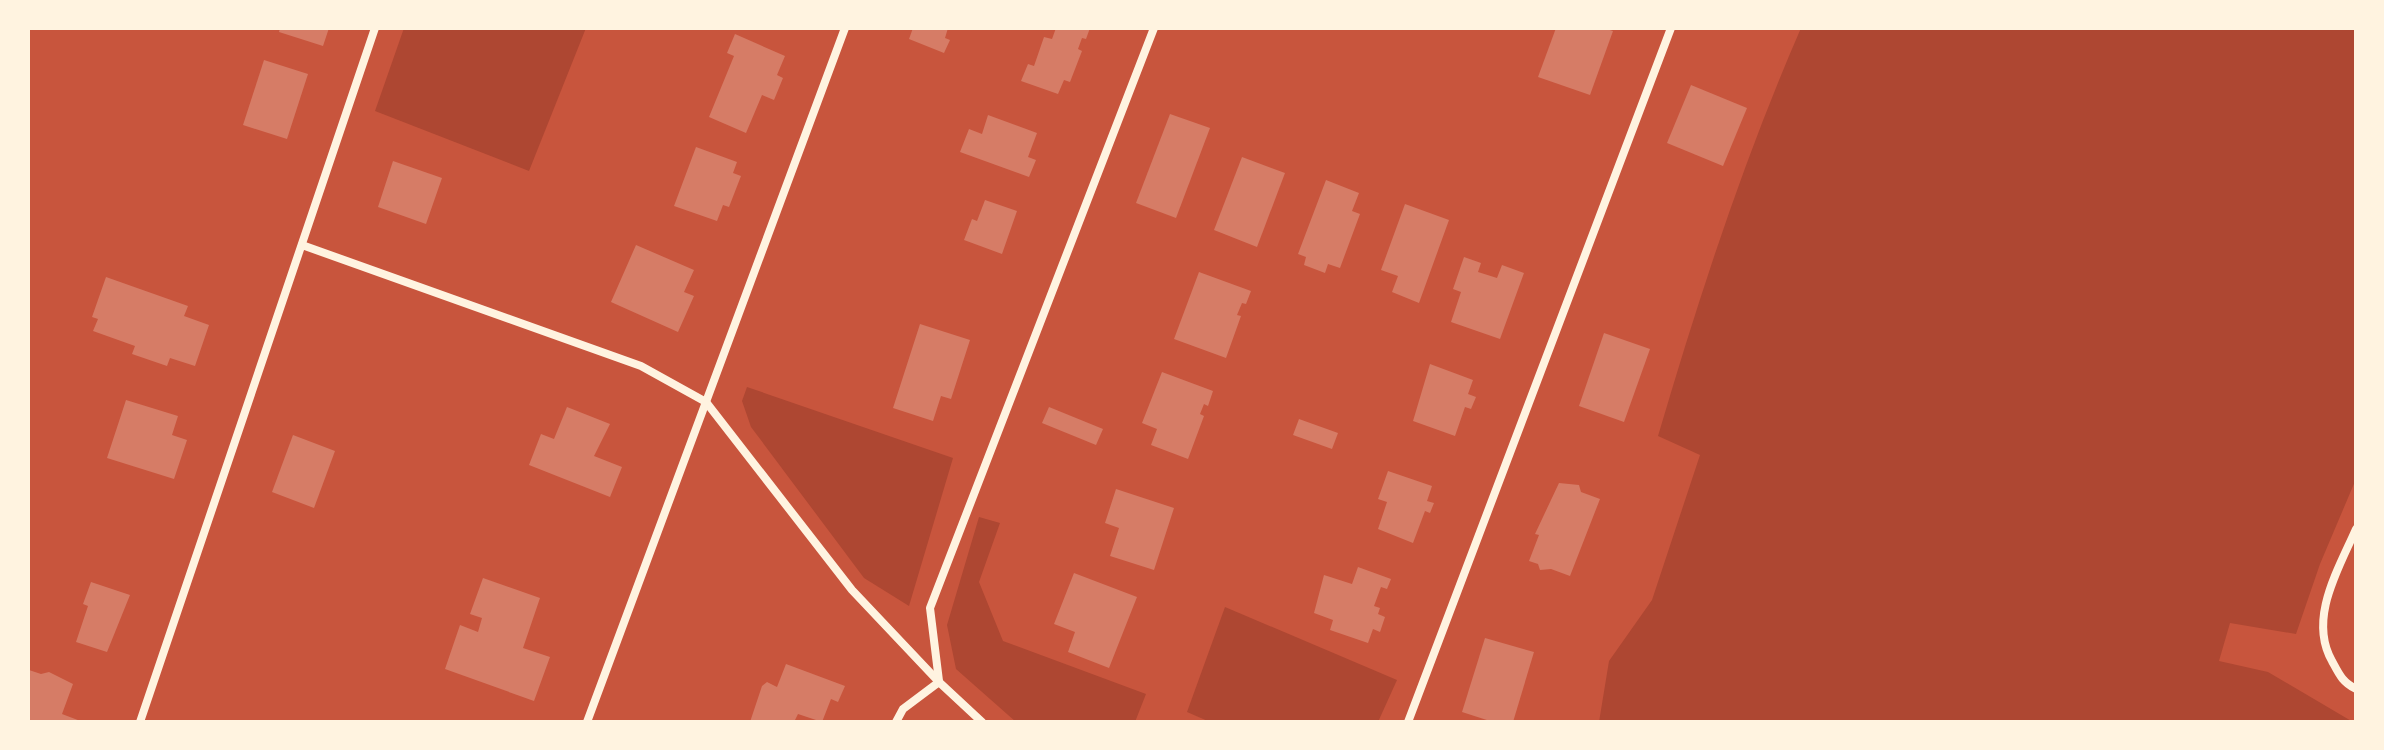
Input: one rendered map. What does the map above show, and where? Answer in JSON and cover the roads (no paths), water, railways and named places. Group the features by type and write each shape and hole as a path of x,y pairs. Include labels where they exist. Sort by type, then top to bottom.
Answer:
{"street":[{"path":"140,722 375,28"},
{"path":"587,722 845,28"},
{"path":"939,682 930,608 1154,28"},
{"path":"1408,722 1671,28"},
{"path":"302,245 641,366 706,402 852,590 939,682 982,722"},
{"path":"2356,529 2328,593 2322,643 2343,682 2356,689"},
{"path":"896,722 903,709 939,682"}]}
